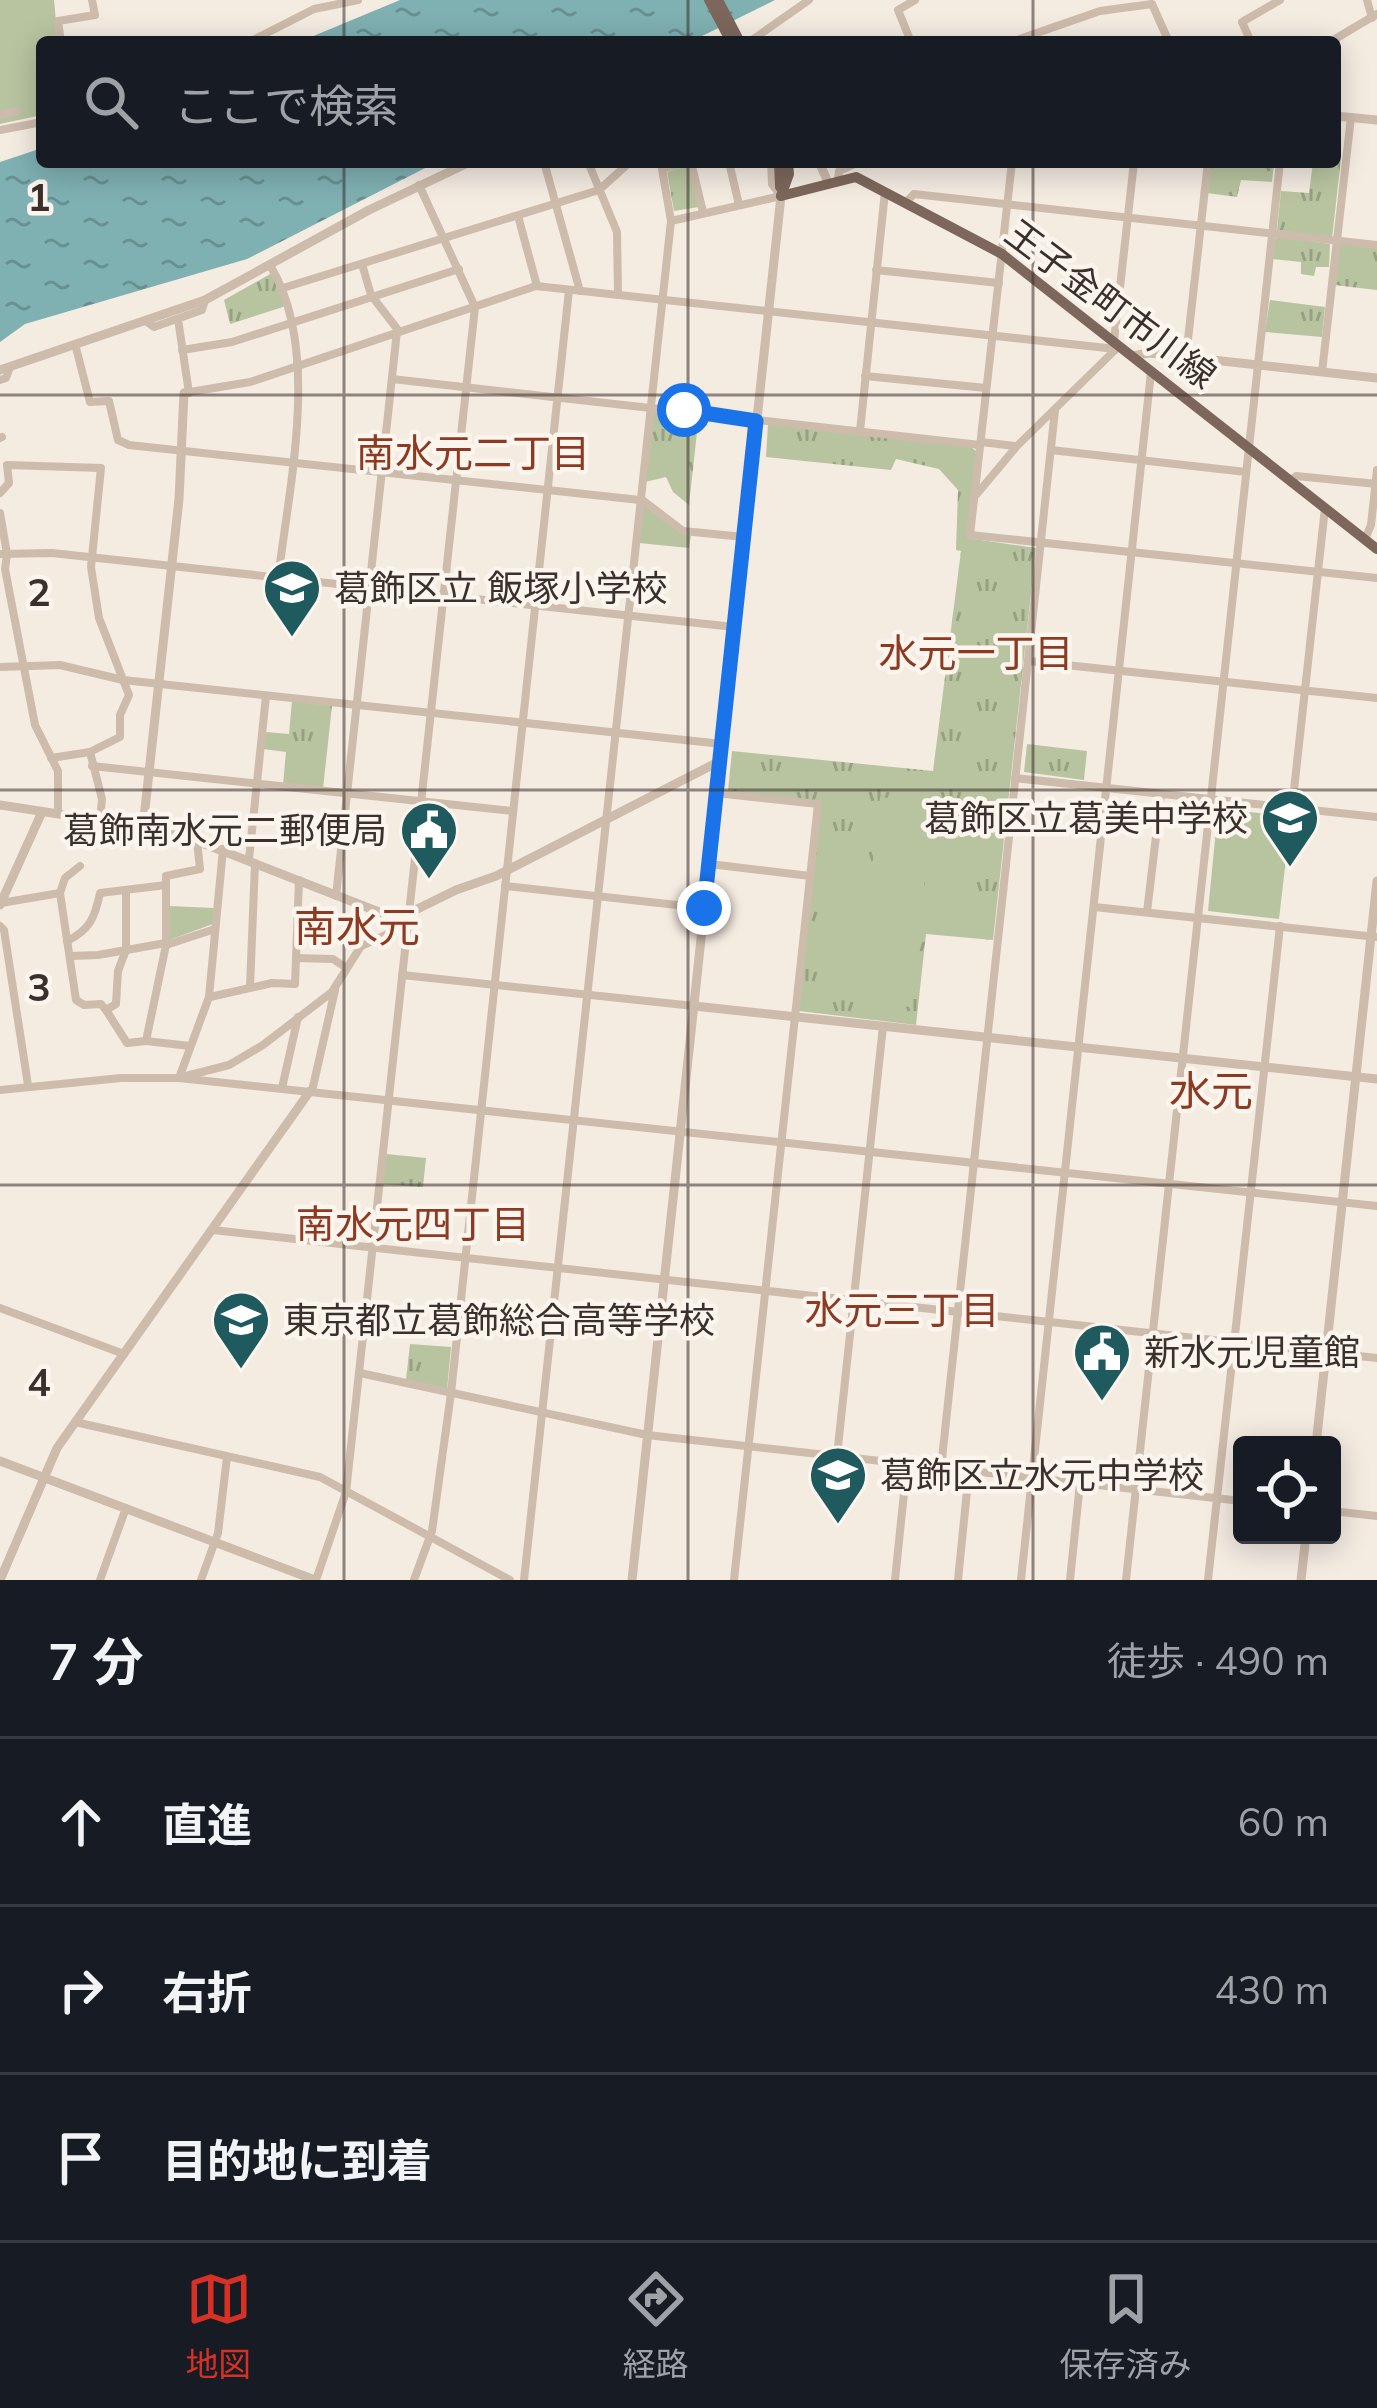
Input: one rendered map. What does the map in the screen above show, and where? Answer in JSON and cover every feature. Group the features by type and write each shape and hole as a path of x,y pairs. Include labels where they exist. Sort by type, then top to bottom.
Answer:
{"main road":[{"path":"713,0 740,36"},
{"path":"781,196 789,174 784,168"},
{"name":"王子金町市川線","path":"833,180 856,177 907,199 1002,254 1377,549"},
{"path":"781,196 833,180"}],"street":[{"path":"61,36 58,21 95,15 92,0"},
{"path":"259,36 313,4 358,0"},
{"path":"754,36 808,0"},
{"path":"909,36 898,10 915,0"},
{"path":"1248,36 1242,22 1280,0"},
{"path":"1340,36 1374,16 1367,0"},
{"path":"1028,36 1100,11 1152,4 1166,36"},
{"path":"0,115 16,111"},
{"path":"1341,116 1377,120"},
{"path":"1322,372 1351,117"},
{"path":"0,130 36,123"},
{"path":"0,380 6,378 5,369 205,300 457,168"},
{"path":"414,1580 430,1537 451,1393 557,397 574,290 546,168"},
{"path":"589,168 619,243 618,296"},
{"path":"283,288 556,205 598,190 623,168"},
{"path":"524,1580 671,220 662,169 666,168"},
{"path":"692,168 703,212"},
{"path":"731,168 739,205"},
{"path":"824,168 833,180 842,168"},
{"path":"1011,168 970,535 1377,578"},
{"path":"975,496 1116,345 1133,168"},
{"path":"1186,357 1207,168"},
{"path":"1126,1580 1279,168"},
{"path":"0,1461 316,1580 346,1492 475,307 419,185"},
{"path":"860,431 885,191"},
{"path":"632,1580 781,196 671,220"},
{"path":"907,199 1377,244"},
{"path":"518,216 537,286"},
{"path":"336,896 397,330 371,295 362,264"},
{"path":"271,267 283,288 300,366 278,579"},
{"path":"182,350 232,342 459,269"},
{"path":"876,270 999,284"},
{"path":"187,393 250,382 537,286 1116,345"},
{"path":"144,320 154,327 202,310 205,300"},
{"path":"143,827 187,393 178,319"},
{"path":"75,344 90,402 110,400 118,440 129,445 640,499 683,531 744,537"},
{"path":"1132,356 1144,353 1377,378"},
{"path":"1021,1580 1151,372"},
{"path":"865,376 986,388"},
{"path":"392,379 1017,446"},
{"path":"941,1468 1054,410"},
{"path":"1050,450 1246,472"},
{"path":"0,493 9,483 7,465 100,468 90,559 99,618 129,695 120,715 120,737 90,752 51,758"},
{"path":"1364,539 1371,525 1377,470"},
{"path":"1290,481 1296,476 1376,484"},
{"path":"1292,808 1325,508"},
{"path":"0,513 11,603 35,725 58,771 58,814"},
{"path":"3,554 41,552 734,627"},
{"path":"1028,661 1377,698"},
{"path":"0,667 60,665 123,680 722,744"},
{"path":"250,987 256,784 266,696"},
{"path":"90,752 102,799 100,821"},
{"path":"179,1078 229,1066 263,1045 332,992 361,946 388,934 397,919 410,911 507,870 720,761"},
{"path":"92,766 512,811"},
{"path":"1015,778 1377,817"},
{"path":"716,793 818,804 734,1580"},
{"path":"1148,912 1161,794"},
{"path":"0,805 143,827 197,841 397,919"},
{"path":"0,904 42,812"},
{"path":"146,1041 166,944 166,876 200,869 197,841"},
{"path":"179,1078 209,997 223,849"},
{"path":"709,865 810,876"},
{"path":"80,866 65,878 60,892 79,1004 101,1004 127,1043 190,1046"},
{"path":"209,997 250,987 295,984 299,880"},
{"path":"1317,1436 1377,881"},
{"path":"67,941 86,932 100,893 166,885"},
{"path":"505,886 704,908"},
{"path":"106,1010 116,1004 118,971 126,950 126,890"},
{"path":"0,904 60,892"},
{"path":"1094,907 1374,936"},
{"path":"0,926 28,1085"},
{"path":"1208,1580 1280,926"},
{"path":"71,956 166,944 215,929"},
{"path":"296,958 333,959 346,967"},
{"path":"402,975 1377,1079"},
{"path":"0,1580 57,1448 311,1091 337,983"},
{"path":"282,1088 299,1015"},
{"path":"837,1456 883,1026"},
{"path":"0,1090 179,1078 1377,1206"},
{"path":"212,1230 1377,1358"},
{"path":"0,1308 124,1354"},
{"path":"359,1372 647,1435 1233,1500"},
{"path":"75,1422 320,1478 510,1580"},
{"path":"201,1580 214,1542 227,1457"},
{"path":"895,1580 907,1464"},
{"path":"958,1580 969,1471"},
{"path":"1070,1580 1080,1484"},
{"path":"100,1580 126,1508"},
{"path":"1341,1511 1377,1516"},
{"path":"1301,1580 1305,1544"}],"green space":[{"path":"0,0 54,0 57,36 36,36 36,116 0,124"},
{"path":"36,0 43,36 36,36 36,84 0,91 0,1"},
{"path":"691,168 699,207 674,211 667,172"},
{"path":"1210,168 1273,168 1272,182 1241,180 1237,197 1207,193"},
{"path":"1312,168 1340,168 1332,238 1277,230 1281,191 1309,193"},
{"path":"1279,237 1330,244 1329,267 1316,267 1314,276 1301,274 1301,262 1273,259"},
{"path":"1339,243 1377,246 1377,290 1334,285"},
{"path":"272,273 286,306 230,324 224,300"},
{"path":"1270,300 1325,307 1322,337 1265,332"},
{"path":"653,408 699,414 689,505 673,492 666,477 645,482"},
{"path":"768,424 971,447 976,451 967,538 1036,548 993,940 926,934 916,1025 799,1011 821,802 728,791 732,751 933,771 961,551 956,550 958,490 939,469 896,459 891,470 766,457"},
{"path":"643,505 673,528 691,535 689,548 639,543"},
{"path":"292,701 332,706 323,789 283,785 286,752 263,749 266,732 289,734"},
{"path":"1027,744 1087,751 1084,780 1024,772"},
{"path":"880,797 975,808 969,877 872,868"},
{"path":"1218,809 1291,816 1279,919 1208,911"},
{"path":"832,868 925,878 911,1007 819,998"},
{"path":"939,888 989,894 984,937 935,932"},
{"path":"169,906 214,908 213,924 169,940"},
{"path":"386,1154 426,1158 423,1187 383,1184"},
{"path":"410,1344 451,1347 447,1390 406,1380"}],"water":[{"path":"400,0 775,0 702,36 313,36"},
{"path":"36,150 36,168 425,168 247,259 25,324 0,342 0,162"}],"place":[{"name":"葛飾区立 飯塚小学校","path":"292,639"},
{"name":"葛飾区立葛美中学校","path":"1290,869"},
{"name":"葛飾南水元二郵便局","path":"429,881"},
{"name":"東京都立葛飾総合高等学校","path":"241,1371"},
{"name":"新水元児童館","path":"1102,1403"},
{"name":"葛飾区立水元中学校","path":"838,1526"}],"district":[{"name":"南水元二丁目","path":"473,453"},
{"name":"水元一丁目","path":"976,653"},
{"name":"南水元","path":"357,927"},
{"name":"水元","path":"1211,1091"},
{"name":"南水元四丁目","path":"413,1224"},
{"name":"水元三丁目","path":"902,1310"}],"route":[{"path":"684,410 756,421 704,908"}]}
